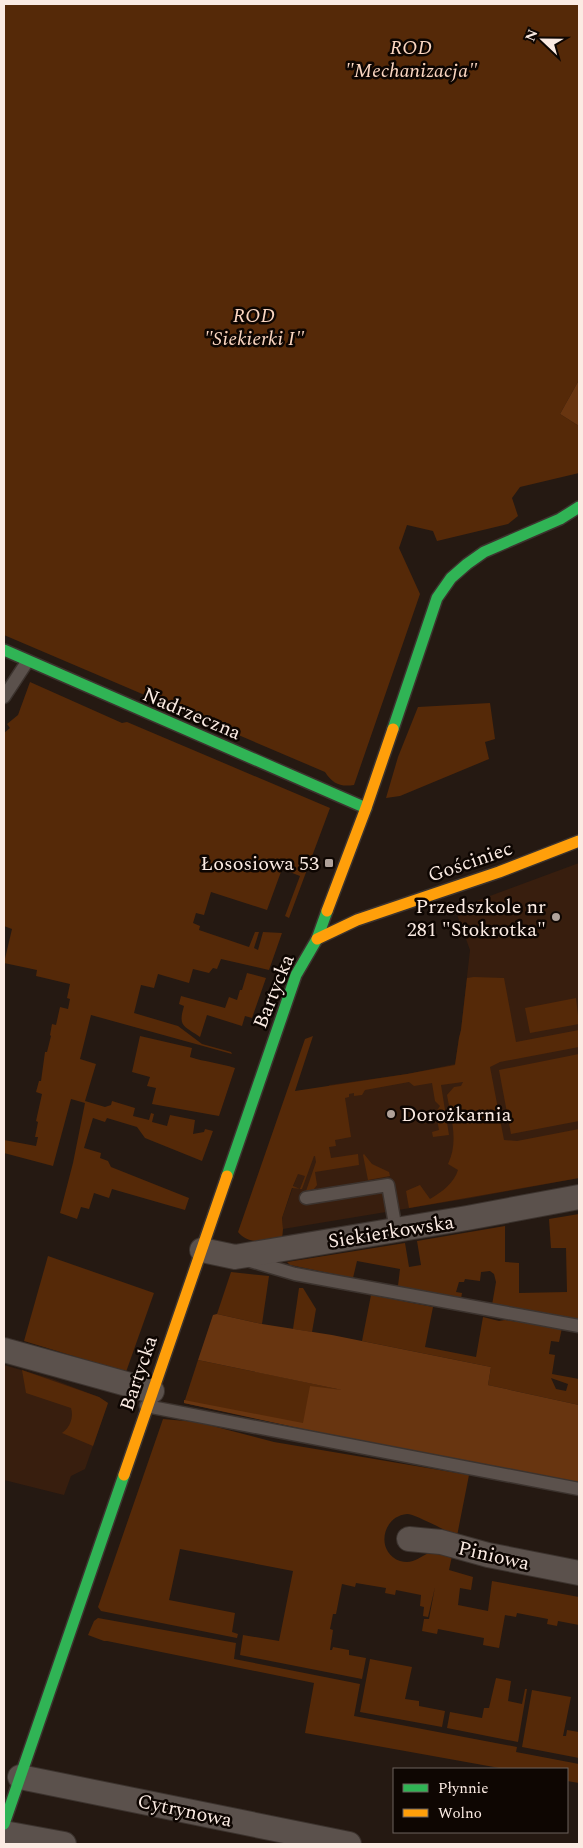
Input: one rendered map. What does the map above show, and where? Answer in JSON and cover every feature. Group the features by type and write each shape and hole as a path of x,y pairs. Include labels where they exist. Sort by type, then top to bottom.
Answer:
{"street":[{"path":"317,939 366,808 437,598 446,582 481,552 566,516 579,507"},
{"name":"Nadrzeczna","path":"4,650 27,662 366,808"},
{"name":"Gościniec","path":"317,939 357,920 499,872 579,841"},
{"name":"Bartycka","path":"4,1823 296,974 317,939"},
{"name":"Siekierkowska","path":"202,1250 235,1257 579,1197"},
{"path":"4,1350 149,1399"},
{"name":"Piniowa","path":"409,1539 441,1542 488,1555 579,1573"},
{"name":"Cytrynowa","path":"20,1777 349,1844"},
{"path":"4,1823 64,1844"}],"lane":[{"path":"4,697 27,662"},
{"path":"306,1198 388,1185 396,1230"},
{"path":"235,1257 296,1274 579,1326"},
{"path":"149,1399 579,1489"}],"shaded area":[{"path":"579,380 579,426 560,414"},
{"path":"579,863 579,1178 283,1229 282,1218 329,1085 407,1074 455,1064 461,1030 470,950 455,909"},
{"path":"217,1314 491,1367 488,1385 579,1405 579,1483 504,1468 435,1458 184,1403 184,1400 303,1423 310,1386 342,1390 198,1360 213,1315"},
{"path":"4,1365 52,1379 99,1397 108,1403 85,1469 71,1476 64,1495 4,1480"}],"green space":[{"name":"ROD \"Siekierki I\"","path":"4,4 579,4 579,380 560,414 579,426 579,473 520,487 512,498 518,516 508,524 437,541 433,531 407,525 399,548 420,594 354,785 345,786 337,784 325,772 4,635"},
{"path":"30,682 122,723 127,722 330,808 289,918 285,916 300,876 282,869 267,910 211,892 204,915 196,913 193,923 200,926 199,930 249,947 255,932 259,932 254,948 258,950 263,932 282,933 269,970 221,959 217,969 213,968 209,973 193,969 189,983 158,974 154,988 141,985 134,1013 178,1026 202,1044 231,1052 232,1054 91,1015 80,1059 96,1064 85,1101 105,1107 111,1105 112,1101 135,1108 133,1116 149,1120 151,1113 154,1114 152,1122 167,1126 170,1115 195,1120 193,1134 204,1132 205,1129 213,1131 202,1161 145,1138 137,1127 107,1118 105,1122 93,1118 84,1148 101,1153 100,1158 108,1161 111,1167 189,1198 185,1210 112,1189 109,1198 94,1193 89,1209 81,1207 77,1219 60,1213 73,1163 85,1103 71,1099 53,1166 4,1153 4,1140 36,1146 38,1137 35,1137 38,1122 36,1121 42,1094 36,1092 39,1081 41,1081 45,1052 47,1052 51,1036 52,1024 56,1025 60,1007 68,1009 70,999 67,998 70,984 36,976 37,970 4,963 12,929 4,926 4,733 10,728 7,724 18,715"},
{"path":"490,703 495,739 485,742 489,759 400,796 386,798 398,757 418,707"},
{"path":"247,973 266,978 252,1018 245,1016 242,1026 207,1015 200,1037 183,1025 184,1006 179,1004 181,996 225,1008 229,997 237,1000"},
{"path":"467,978 504,978 516,1042 579,1030 579,1047 500,1062 490,1067 504,1140 517,1141 579,1129 579,1178 409,1208 406,1191 420,1185 430,1199 447,1187 456,1175 458,1170 448,1164 454,1138 447,1095 454,1087 461,1086 463,1082 441,1085 449,1135 433,1137 432,1132 439,1130 436,1112 440,1106 435,1101 432,1083 414,1086 409,1082 365,1090 362,1095 354,1096 354,1093 349,1094 349,1097 345,1098 351,1137 335,1140 336,1146 329,1147 331,1158 358,1154 359,1165 315,1172 317,1185 314,1189 306,1191 316,1162 314,1156 302,1189 300,1189 305,1176 298,1174 293,1186 299,1189 292,1188 282,1218 282,1240 252,1241 242,1236 238,1232 305,1039 313,1036 295,1091 455,1065"},
{"path":"576,998 579,1024 530,1033 525,1008"},
{"path":"140,1036 192,1048 190,1057 235,1068 219,1116 152,1104 156,1088 147,1086 150,1077 132,1072"},
{"path":"579,1054 579,1121 511,1134 499,1070"},
{"path":"364,1154 372,1164 389,1172 390,1176 368,1180"},
{"path":"579,1214 579,1319 492,1305 496,1282 494,1274 490,1271 481,1272 480,1281 465,1279 464,1282 459,1282 456,1292 462,1293 461,1299 398,1286 400,1269 357,1261 353,1278 290,1265 287,1262 405,1243 409,1267 421,1265 417,1241 505,1226 505,1262 519,1263 519,1293 567,1292 566,1248 551,1248 549,1219"},
{"path":"48,1256 154,1293 126,1372 24,1341"},
{"path":"231,1272 269,1276 262,1324 217,1314"},
{"path":"299,1288 303,1288 316,1309 312,1332 293,1329"},
{"path":"371,1295 433,1307 425,1347 476,1357 483,1317 499,1321 505,1320 562,1328 559,1342 551,1341 549,1354 555,1355 552,1374 579,1379 579,1405 488,1385 491,1367 362,1341","holes":["551,1378 568,1384 566,1391 556,1389"]},
{"path":"198,1360 357,1393 348,1438 184,1403"},
{"path":"22,1370 99,1397 108,1403 93,1446 62,1433 71,1422 71,1408 26,1393"},
{"path":"163,1419 197,1422 274,1442 469,1475 457,1536 423,1519 407,1514 398,1516 387,1527 385,1543 387,1550 392,1556 405,1562 432,1552 452,1556 449,1570 473,1577 471,1590 460,1588 458,1605 488,1611 492,1581 579,1597 579,1625 558,1621 557,1626 547,1624 548,1619 517,1613 516,1617 505,1615 499,1648 483,1645 484,1638 438,1629 437,1634 422,1631 424,1619 429,1619 435,1587 428,1617 423,1616 424,1607 420,1606 421,1595 396,1590 395,1595 385,1593 386,1588 356,1583 355,1587 342,1584 336,1614 333,1614 330,1629 333,1630 330,1650 333,1647 349,1650 349,1655 366,1658 362,1679 240,1655 243,1635 279,1641 293,1571 180,1549 169,1600 235,1613 232,1632 238,1634 237,1638 101,1611 98,1607"},
{"path":"98,1618 236,1643 234,1659 360,1684 354,1716 517,1747 516,1752 579,1764 579,1783 568,1781 568,1768 499,1768 305,1733 314,1683 104,1641 88,1635 94,1621"},
{"path":"370,1659 412,1667 405,1699 419,1701 419,1706 445,1711 442,1727 360,1712"},
{"path":"496,1678 511,1681 508,1701 522,1704 525,1689 527,1689 518,1742 447,1728 450,1712 482,1718 484,1708 489,1708"},
{"path":"532,1690 571,1697 563,1736 566,1736 567,1730 579,1732 579,1758 522,1747"}],"traffic: fast":[{"path":"393,729 437,598 451,578 484,552 560,519 579,507"},
{"path":"4,650 366,808"},
{"path":"227,1176 296,975 317,939 327,911"},
{"path":"4,1824 124,1475"}],"traffic: slow":[{"path":"327,911 366,808 393,729"},
{"path":"317,939 357,920 499,872 579,841"},
{"path":"124,1475 227,1176"}],"place":[{"name":"Łososiowa 53","path":"329,863"},
{"name":"Przedszkole nr 281 \"Stokrotka\"","path":"556,917"},
{"name":"Dorożkarnia","path":"391,1114"}],"park label":[{"name":"ROD \"Mechanizacja\"","path":"411,58"}]}
